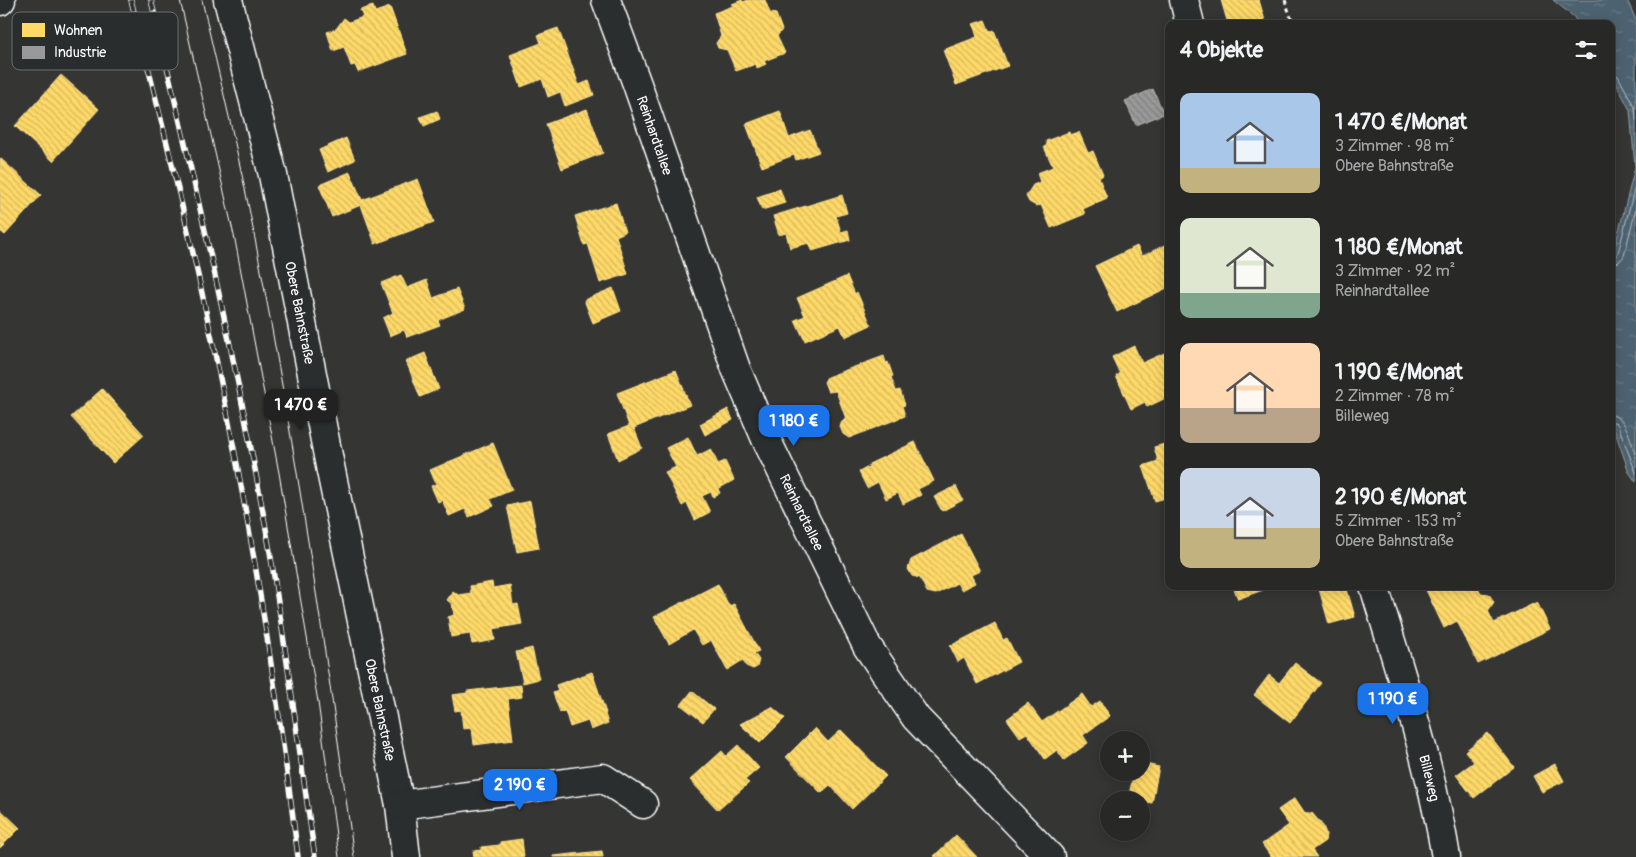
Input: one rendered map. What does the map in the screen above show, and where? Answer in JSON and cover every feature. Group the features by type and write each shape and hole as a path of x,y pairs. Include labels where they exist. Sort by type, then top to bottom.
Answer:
{"street":[{"name":"Obere Bahnstraße","path":"228,0 273,175 331,471 400,805 406,857"},
{"name":"Reinhardtallee","path":"606,0 736,369 766,439 868,646 916,718 1050,857"},
{"path":"1184,0 1189,20"},
{"name":"Billeweg","path":"1375,590 1413,715 1441,827 1446,857"},
{"path":"400,805 603,778 643,804"}],"path":[{"path":"1285,0 1292,20"}],"water":[{"path":"1553,0 1627,0 1636,20 1636,482 1629,472 1615,432 1615,246 1635,167 1630,110 1615,82 1615,20 1576,20"}],"building: Wohnen":[{"path":"742,0 743,2 748,0 765,0 770,13 776,14 782,30 777,36 785,53 764,61 766,64 757,68 756,64 736,71 727,50 718,48 716,43 721,36 714,13 733,6 732,4"},
{"path":"1221,0 1259,0 1265,20 1227,20"},
{"path":"373,6 375,12 390,7 407,54 358,72 355,65 351,66 344,47 333,51 327,32 336,29 344,18 349,22 363,17 360,10"},
{"path":"985,20 990,32 994,30 1008,66 956,85 943,50 977,37 973,24"},
{"path":"558,28 579,85 589,81 594,95 565,106 560,92 548,97 542,79 521,87 510,55 541,43 538,35"},
{"path":"61,75 99,109 53,161 15,126"},
{"path":"587,109 603,153 562,169 546,124"},
{"path":"437,111 440,119 424,126 420,117"},
{"path":"780,111 789,138 810,130 819,152 796,160 794,155 762,167 746,124"},
{"path":"1069,132 1070,135 1079,132 1088,153 1093,151 1103,175 1099,178 1107,198 1083,209 1085,214 1051,228 1041,205 1036,206 1029,202 1026,196 1033,185 1040,182 1037,173 1053,167 1044,147 1047,145 1046,141"},
{"path":"346,138 355,160 328,172 319,150"},
{"path":"0,158 41,195 5,235 0,231"},
{"path":"350,172 362,200 418,179 434,222 375,244 361,205 332,217 319,185"},
{"path":"780,189 785,203 762,210 757,197"},
{"path":"842,195 847,213 836,216 841,232 848,230 850,240 812,251 809,243 790,248 786,233 779,235 773,216"},
{"path":"616,203 625,232 616,236 628,274 600,283 588,244 584,245 575,216"},
{"path":"1165,245 1165,289 1117,312 1095,266 1137,246 1142,256"},
{"path":"401,275 407,288 427,280 433,298 457,289 465,309 438,320 440,325 407,337 404,330 390,336 383,318 393,313 381,283"},
{"path":"847,276 855,294 857,292 871,325 845,337 840,326 805,341 795,320 805,316 797,298"},
{"path":"613,288 621,311 593,323 584,300"},
{"path":"1134,346 1142,363 1165,353 1165,398 1147,407 1145,402 1131,409 1116,376 1120,374 1112,357"},
{"path":"425,353 439,389 420,397 406,361"},
{"path":"884,356 893,376 891,377 896,391 900,390 905,405 902,406 905,416 849,438 843,434 840,427 842,421 846,419 836,391 828,392 824,382 827,377"},
{"path":"676,370 690,405 634,428 642,448 618,460 608,434 629,426 617,393"},
{"path":"102,389 144,435 113,463 71,417"},
{"path":"728,409 733,420 705,435 700,424"},
{"path":"688,437 697,456 711,449 718,464 725,461 734,480 718,489 720,493 713,497 711,492 702,496 710,512 695,520 687,503 682,506 665,472 676,467 666,448"},
{"path":"915,442 934,481 918,489 921,495 903,504 898,493 886,499 878,482 867,488 859,472 870,466 869,464"},
{"path":"493,443 512,490 490,499 494,506 469,517 465,509 449,516 442,500 438,502 431,486 436,484 430,470"},
{"path":"1165,444 1165,498 1155,501 1143,466 1158,461 1154,447"},
{"path":"956,486 963,500 942,511 934,497"},
{"path":"530,501 539,548 517,552 507,506"},
{"path":"961,534 980,571 971,575 975,583 961,590 957,583 936,594 927,592 920,578 912,576 908,569 911,560"},
{"path":"492,582 493,588 510,585 513,605 518,604 522,624 493,629 495,640 472,644 470,634 451,637 448,617 454,615 452,604 447,600 453,591 458,595 471,593 470,586"},
{"path":"718,584 729,606 734,604 759,651 754,653 759,660 757,667 753,669 746,666 743,660 727,670 711,640 702,645 693,630 669,644 654,617"},
{"path":"1235,590 1263,590 1238,599"},
{"path":"1319,590 1347,590 1355,617 1329,624"},
{"path":"1426,590 1479,590 1481,593 1489,594 1494,602 1488,611 1494,623 1537,602 1550,629 1478,664 1457,621 1444,628"},
{"path":"995,623 1003,640 1007,638 1019,662 977,684 964,658 958,662 950,646"},
{"path":"532,648 539,679 523,683 516,652"},
{"path":"1295,663 1321,683 1290,723 1254,695 1269,675 1279,683"},
{"path":"592,672 608,723 591,730 588,721 570,727 565,711 560,712 553,693 558,691 556,685"},
{"path":"521,685 522,697 508,699 513,740 474,745 472,728 463,729 461,710 455,711 452,695 467,693 467,691"},
{"path":"692,691 714,709 703,722 681,705"},
{"path":"1082,694 1091,707 1100,701 1110,716 1083,735 1088,743 1064,760 1057,750 1045,759 1027,733 1020,737 1007,719 1028,703 1042,722"},
{"path":"772,707 785,718 760,743 740,724"},
{"path":"815,728 828,742 841,730 886,776 852,809 830,785 821,793 786,757"},
{"path":"1488,733 1514,767 1474,798 1456,775 1474,762 1465,751"},
{"path":"738,745 759,768 745,780 749,783 718,810 690,780 722,751 726,756"},
{"path":"1555,764 1564,781 1542,792 1533,776"},
{"path":"1150,765 1159,767 1152,803 1150,803 1150,791 1130,791 1132,781 1150,781"},
{"path":"1295,798 1305,813 1312,813 1323,826 1326,834 1325,841 1312,850 1317,857 1271,857 1262,844 1289,825 1278,810"},
{"path":"0,809 20,828 0,848"},
{"path":"956,835 977,857 934,856"},
{"path":"522,839 524,857 474,857 473,851 481,850 481,847 500,845 500,842"},
{"path":"602,851 603,857 553,857 553,856"}],"building: Industrie":[{"path":"1153,89 1164,114 1136,125 1125,101"}],"tram line":[{"path":"180,0 235,240 279,473 318,702 339,857"},
{"path":"202,0 249,209 270,316 297,470 354,857"}],"railway":[{"path":"131,0 134,12"},
{"path":"151,0 154,12"},
{"path":"149,70 188,230 220,375 246,512 269,650 298,857"},
{"path":"168,70 214,269 256,472 281,619 315,857"}]}
